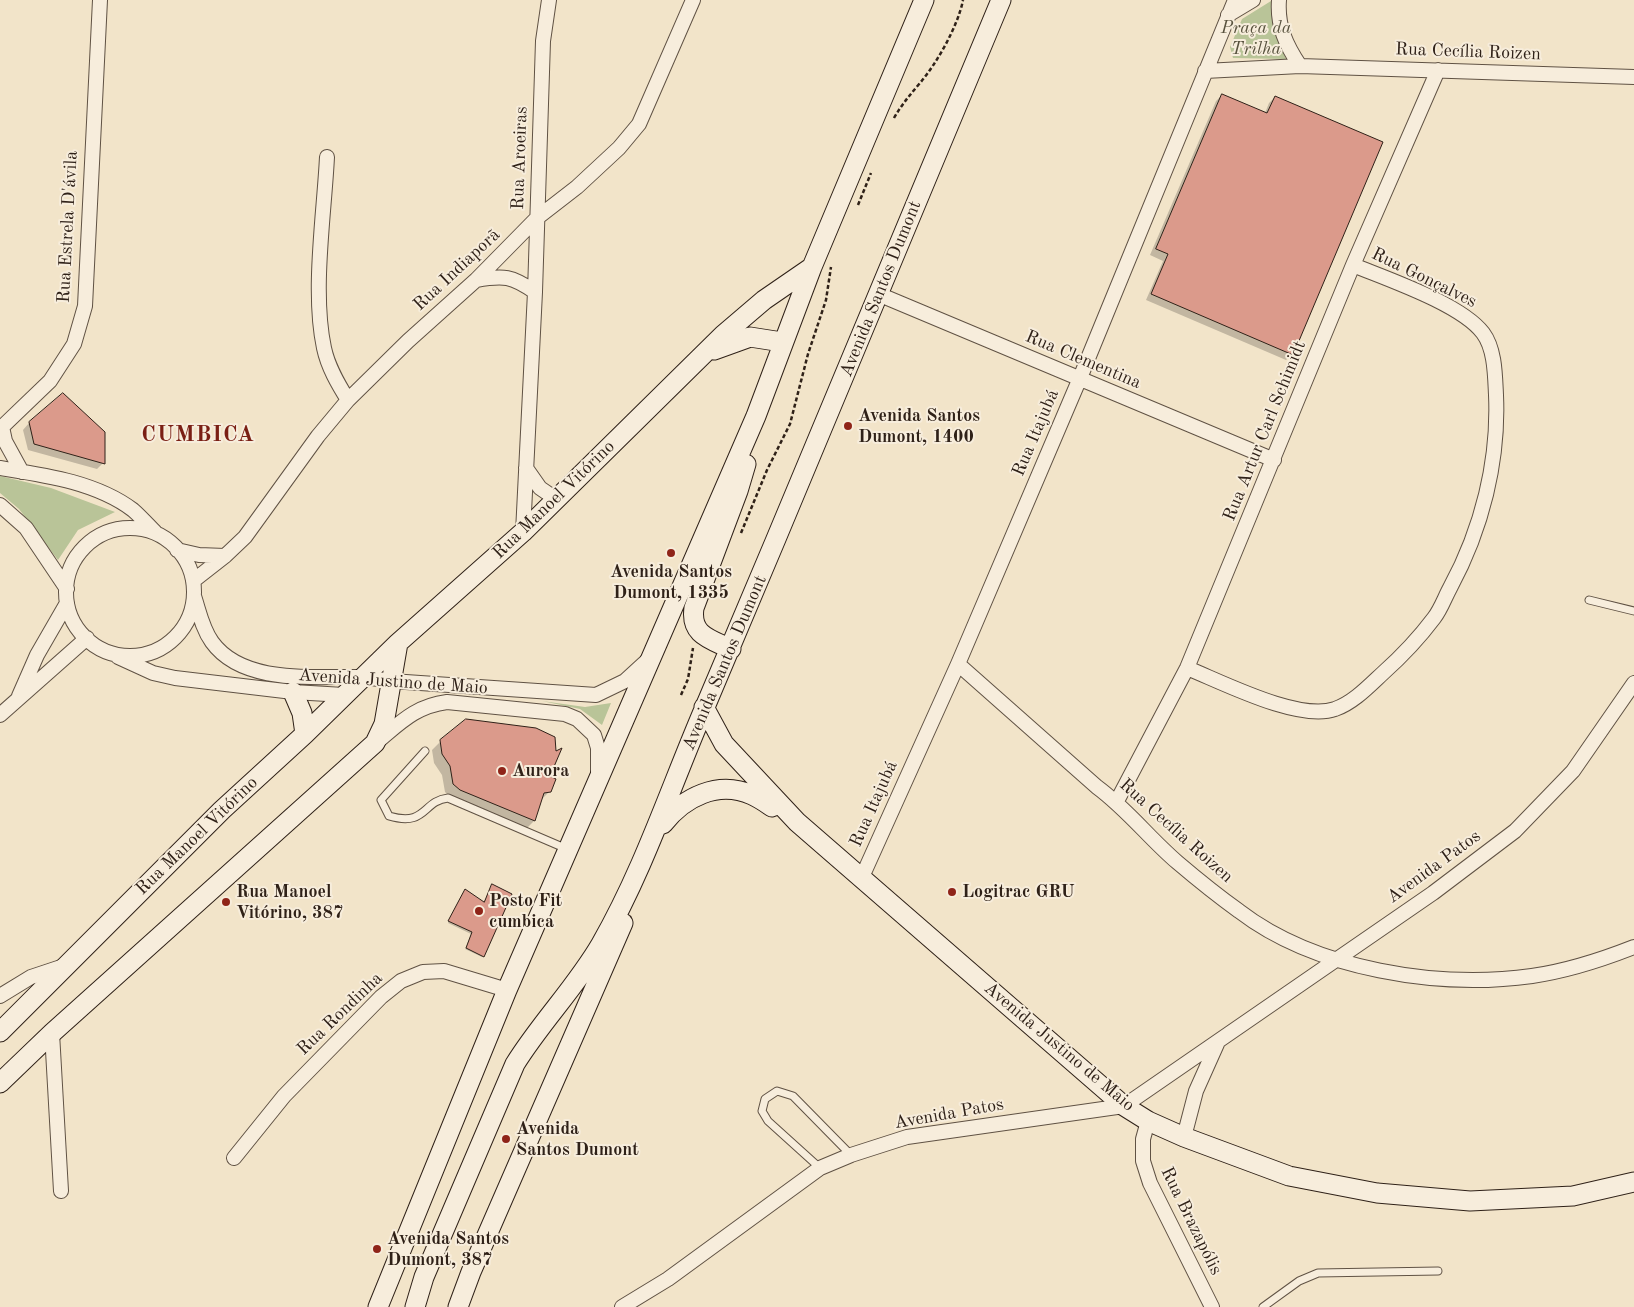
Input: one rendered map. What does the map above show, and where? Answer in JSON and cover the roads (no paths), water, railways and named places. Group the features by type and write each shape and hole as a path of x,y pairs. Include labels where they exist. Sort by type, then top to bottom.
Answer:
{"main road":[{"path":"378,1307 507,990 756,416 782,342 812,267 924,0"},
{"name":"Avenida Santos Dumont","path":"415,1307 424,1277 515,1064 601,943 654,835 704,707 731,649 1001,0"},
{"name":"Rua Manoel Vitórino","path":"0,1032 222,810 305,734 398,643 523,532 740,319 812,267"},
{"name":"Rua Manoel Vitórino","path":"706,353 735,340 750,337 782,342"},
{"path":"731,649 694,627 694,608 738,491 756,416"},
{"path":"0,1083 52,1033 375,743 384,724 398,643"},
{"path":"293,692 302,714 305,734"},
{"name":"Avenida Justino de Maio","path":"704,707 724,744 796,822"},
{"name":"Avenida Justino de Maio","path":"654,835 673,811 696,795 717,790 735,790 752,794 796,822 862,877 1124,1106 1148,1121 1184,1137 1289,1176 1377,1194 1479,1201 1573,1196 1634,1182"},
{"path":"458,1307 471,1272 623,927 626,894"}],"street":[{"name":"Rua Estrela D'ávila","path":"22,472 5,441 1,428 50,381 74,344 85,306 100,0"},
{"name":"Rua Aroeiras","path":"523,532 535,292 543,41 549,0"},
{"name":"Rua Indiaporã","path":"193,581 225,556 263,515 318,436 348,400 408,341 476,280 537,218 577,187 619,148 639,124 693,0"},
{"name":"Rua Itajubá","path":"862,877 958,664 1080,378 1235,0"},
{"path":"1228,16 1253,0"},
{"path":"1279,0 1280,29 1288,49 1300,66"},
{"name":"Rua Cecília Roizen","path":"1205,71 1300,66 1634,77"},
{"name":"Rua Artur Carl Schimidt","path":"1117,801 1188,668 1353,265 1438,70"},
{"path":"327,157 320,282 321,324 324,349 334,376 348,400"},
{"name":"Rua Gonçalves","path":"1188,668 1282,706 1310,711 1334,710 1362,693 1405,653 1435,616 1460,569 1482,512 1491,468 1496,424 1495,366 1485,335 1476,324 1460,313 1414,290 1353,265"},
{"path":"476,280 501,276 511,278 535,292"},
{"name":"Rua Clementina","path":"878,294 1274,460"},
{"path":"0,468 58,478 105,494 132,510 177,550 185,560 193,581 194,596 188,619 177,636 162,648 143,655 127,656 111,653 92,644 76,627 67,596 26,528 0,505"},
{"path":"526,468 540,488 556,499"},
{"path":"19,697 37,655 67,596 67,581 74,562 89,543 108,532 127,528 158,534"},
{"path":"177,550 199,555 225,556"},
{"name":"Avenida Justino de Maio","path":"194,596 202,624 213,643 227,656 243,665 270,673 303,677 363,677 391,681 596,695 625,681 650,658"},
{"path":"0,715 53,670 86,638"},
{"name":"Avenida Justino de Maio","path":"111,653 153,673 293,692 344,695"},
{"name":"Rua Cecília Roizen","path":"958,664 1097,787 1117,801 1176,861 1241,913 1294,945 1338,959 1395,973 1450,980 1532,976 1593,963 1634,947"},
{"name":"Avenida Patos","path":"622,1307 668,1279 820,1168 851,1155 907,1137 1124,1106 1433,893 1515,831 1573,771 1634,683"},
{"path":"375,743 417,709 430,704 447,702 565,714 582,723 594,735 598,748 598,777"},
{"path":"0,996 31,977 64,966"},
{"name":"Rua Rondinha","path":"234,1158 284,1096 381,997 401,981 423,972 444,971 507,990"},
{"path":"52,1033 61,1191"},
{"path":"1184,1137 1196,1091 1219,1041"},
{"name":"Rua Brazapólis","path":"1148,1121 1143,1140 1143,1161 1150,1183 1212,1307"}],"lane":[{"path":"1589,600 1634,611"},
{"path":"425,751 381,800 389,816 404,820 420,815 442,798 453,799 567,850"},
{"path":"820,1168 768,1121 762,1110 765,1099 777,1090 793,1096 851,1155"},
{"path":"1262,1307 1299,1280 1318,1272 1438,1271"}],"place":[{"name":"Avenida Santos Dumont, 1400","path":"848,426"},
{"name":"Avenida Santos Dumont, 1335","path":"671,553"},
{"name":"Aurora","path":"502,771"},
{"name":"Logitrac GRU","path":"952,892"},
{"name":"Rua Manoel Vitórino, 387","path":"226,902"},
{"name":"Posto Fit cumbica","path":"479,911"},
{"name":"Avenida Santos Dumont","path":"506,1139"},
{"name":"Avenida Santos Dumont, 387","path":"377,1249"}],"district":[{"name":"CUMBICA","path":"198,435"}],"park label":[{"name":"Praça da Trilha","path":"1256,38"}]}
